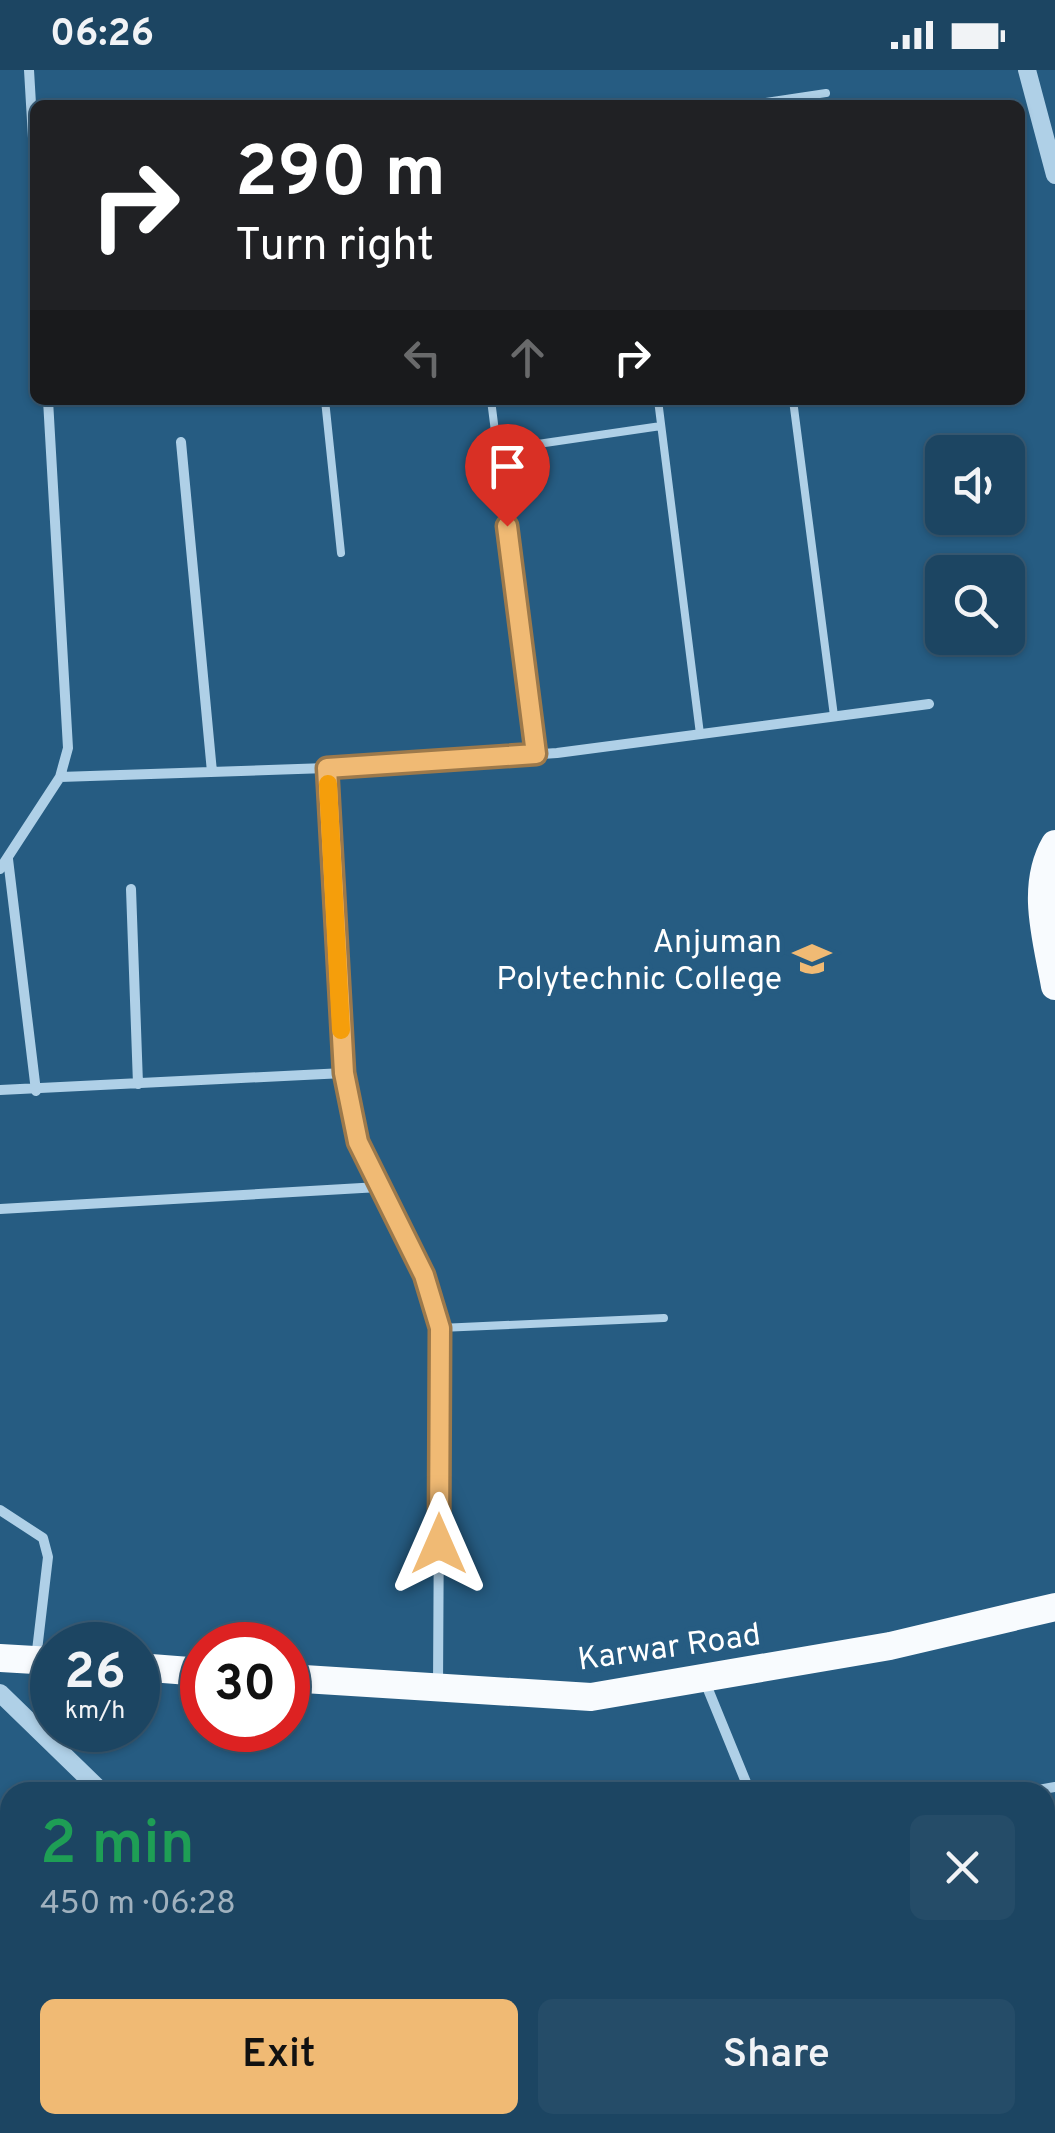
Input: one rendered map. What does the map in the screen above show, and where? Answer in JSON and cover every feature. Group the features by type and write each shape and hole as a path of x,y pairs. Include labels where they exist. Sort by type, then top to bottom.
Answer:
{"highway":[{"path":"1055,844 1044,862 1041,894 1055,986"},
{"name":"Karwar Road","path":"310,1679 591,1698 890,1646 1049,1607"},
{"path":"0,1658 30,1660"}],"street":[{"path":"29,70 31,100"},
{"path":"1027,70 1055,175"},
{"path":"0,869 60,777 68,748 48,405"},
{"path":"181,442 212,772"},
{"path":"60,777 327,768 536,754 929,704"},
{"path":"327,768 344,1073 358,1142 424,1275 440,1328 438,1688"},
{"path":"8,857 36,1091"},
{"path":"131,890 138,1084"},
{"path":"0,1090 344,1073"},
{"path":"0,1209 378,1186"},
{"path":"0,1510 44,1538 48,1557 46,1622"},
{"path":"704,1678 746,1782"},
{"path":"0,1693 92,1782"}],"lane":[{"path":"786,100 826,94"},
{"path":"326,405 341,553"},
{"path":"492,405 536,754"},
{"path":"659,405 700,734"},
{"path":"793,405 834,716"},
{"path":"497,450 661,426"},
{"path":"440,1328 664,1318"}],"slow traffic":[{"path":"328,784 341,1030"}],"place":[{"name":"Anjuman Polytechnic College","path":"812,959"}],"route":[{"path":"439,1544 440,1328 424,1275 358,1142 344,1073 327,768 536,754 507,526"}]}
